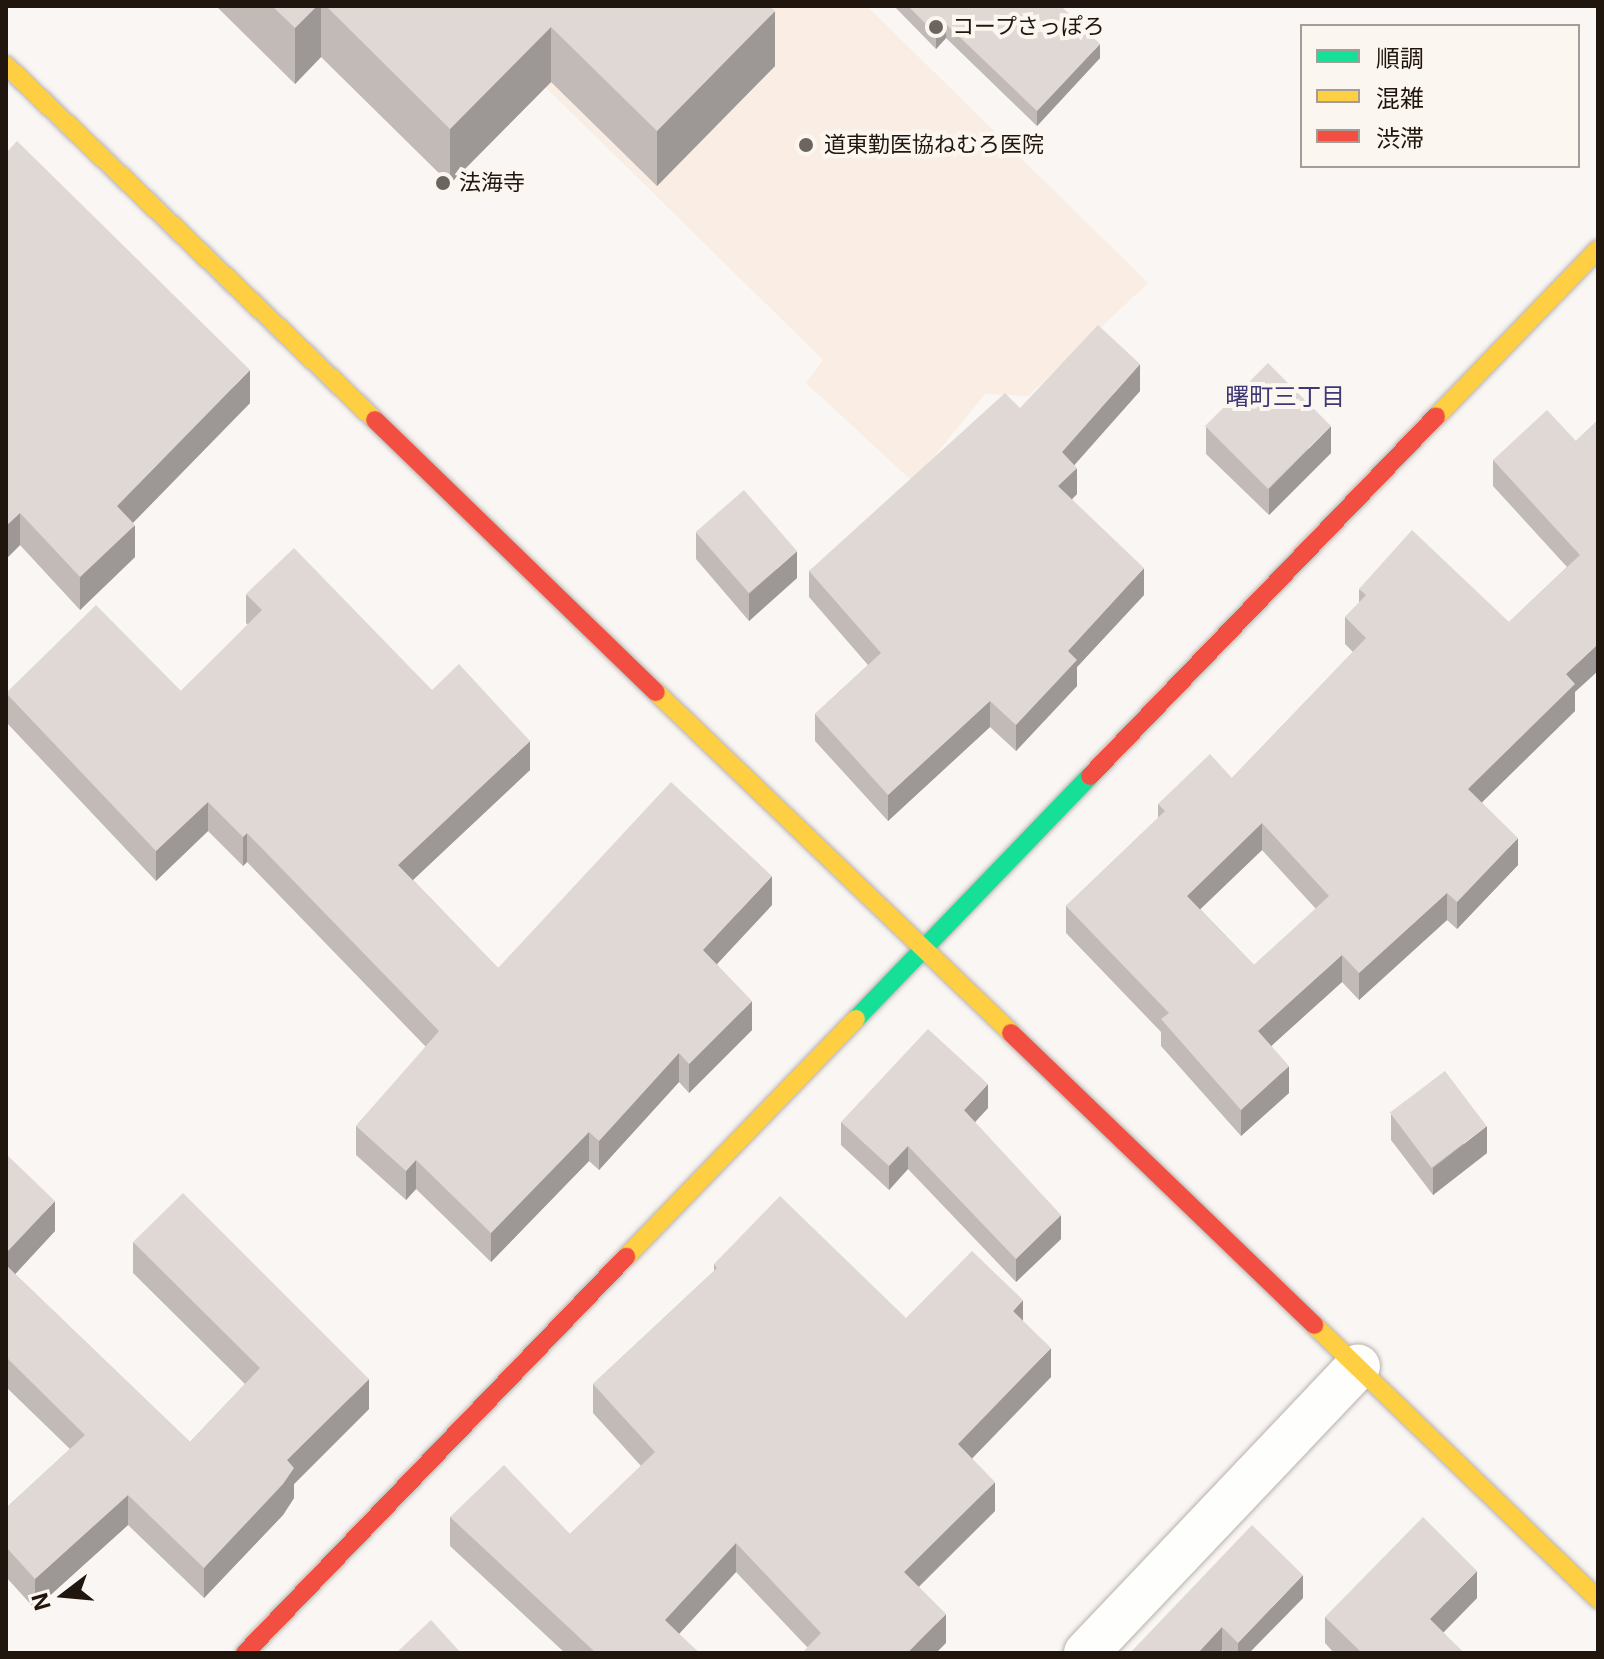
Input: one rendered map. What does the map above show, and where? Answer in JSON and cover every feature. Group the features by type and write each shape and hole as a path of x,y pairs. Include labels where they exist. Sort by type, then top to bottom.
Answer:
{"street":[{"path":"6,65 925,947 1598,1599"},
{"path":"245,1653 1598,249"},
{"path":"1086,1653 1358,1366"}],"shaded area":[{"name":"道東勤医協ねむろ医院","path":"463,6 867,6 1148,283 1028,396 985,394 913,482 806,383 823,360"}],"building":[{"path":"272,6 317,6 295,28"},
{"path":"326,6 770,6 775,11 657,131 551,27 450,129"},
{"path":"908,6 1061,6 1100,44 1037,111 946,24 936,34"},
{"path":"17,141 250,370 117,506 135,525 80,577 20,513 6,526 6,153"},
{"path":"1098,325 1140,364 1062,452 1077,468 1058,486 1144,568 1068,651 1077,660 1016,725 990,701 888,795 815,714 881,653 809,571 1005,393 1020,408"},
{"path":"1268,363 1331,426 1268,489 1205,426"},
{"path":"1547,410 1576,441 1598,420 1598,644 1566,674 1575,684 1468,789 1518,838 1457,902 1447,893 1359,973 1342,955 1258,1031 1289,1066 1241,1110 1161,1019 1169,1013 1066,906 1165,811 1158,804 1210,754 1232,778 1366,638 1345,617 1366,595 1359,589 1412,530 1509,622 1580,555 1493,460","holes":["1262,823 1329,896 1254,965 1187,896"]},
{"path":"744,490 797,551 749,593 696,532"},
{"path":"294,548 432,690 459,664 530,741 398,865 498,968 671,782 772,876 703,950 752,1001 689,1064 679,1053 599,1141 589,1132 491,1233 416,1160 406,1171 356,1126 439,1031 247,833 243,837 208,802 156,851 6,693 96,605 181,691 262,610 246,594"},
{"path":"928,1029 988,1084 964,1110 1061,1215 1016,1259 908,1146 889,1166 841,1122"},
{"path":"1445,1071 1487,1126 1431,1168 1390,1113"},
{"path":"6,1154 55,1201 6,1253"},
{"path":"183,1193 369,1379 287,1460 294,1468 283,1484 204,1568 128,1495 35,1579 6,1547 6,1508 85,1435 6,1357 6,1265 190,1442 260,1368 133,1242"},
{"path":"780,1196 906,1318 972,1251 1023,1300 1013,1311 1051,1348 958,1444 995,1482 904,1572 946,1614 907,1653 802,1653 821,1633 736,1543 665,1620 699,1653 596,1653 450,1517 504,1465 570,1534 655,1452 593,1384 717,1268 714,1264"},
{"path":"1423,1517 1477,1571 1430,1619 1464,1653 1362,1653 1325,1617"},
{"path":"1252,1525 1303,1575 1238,1643 1222,1627 1198,1653 1130,1653"},
{"path":"431,1620 461,1653 396,1653"}],"traffic: fast":[{"path":"856,1019 1090,776"}],"traffic: slow":[{"path":"6,65 375,420"},
{"path":"1436,417 1598,249"},
{"path":"656,692 1011,1033"},
{"path":"626,1257 856,1019"},
{"path":"1314,1325 1598,1599"}],"traffic: jam":[{"path":"1090,776 1436,417"},
{"path":"375,420 656,692"},
{"path":"1011,1033 1314,1325"},
{"path":"245,1653 626,1257"}],"place":[{"name":"コープさっぽろ","path":"936,27"},
{"name":"道東勤医協ねむろ医院","path":"806,145"},
{"name":"法海寺","path":"443,183"}],"district":[{"name":"曙町三丁目","path":"1285,397"}]}
